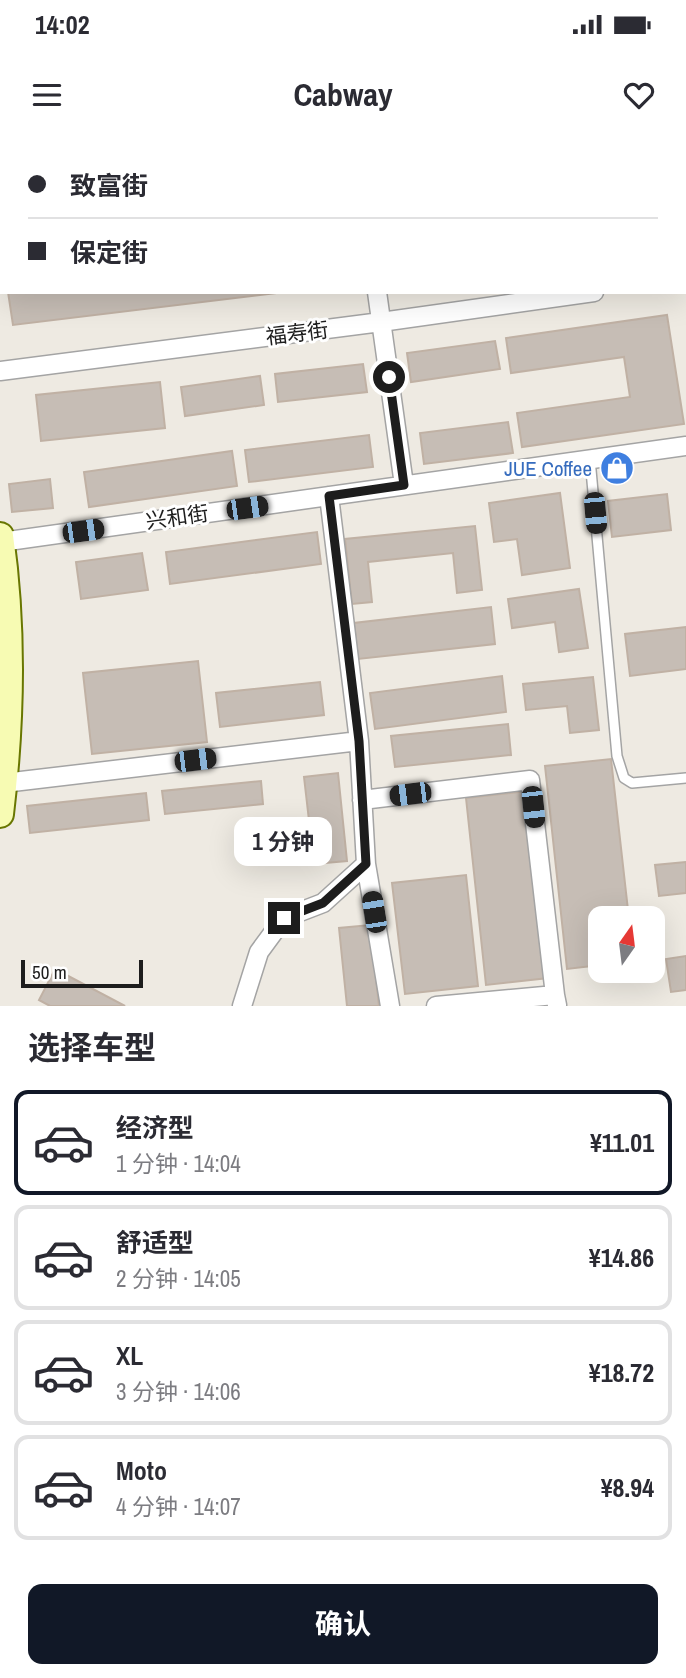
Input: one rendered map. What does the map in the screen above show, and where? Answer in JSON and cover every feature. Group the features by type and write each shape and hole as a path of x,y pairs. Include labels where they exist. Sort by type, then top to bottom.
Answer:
{"street":[{"path":"377,294 404,485"},
{"name":"福寿街","path":"0,371 580,294"},
{"name":"兴和街","path":"1,542 686,446"},
{"path":"329,496 359,741 366,864 390,1006"},
{"path":"0,536 10,646 4,783 0,814"},
{"path":"4,783 359,741"},
{"path":"362,800 530,780 556,1001 436,1006"},
{"path":"242,1006 259,952 284,918 323,903 366,864"}],"lane":[{"path":"590,459 617,756 624,778 632,783 686,778"}],"building":[{"path":"8,294 269,294 13,325"},
{"path":"667,315 684,424 522,447 517,413 630,397 624,357 511,373 506,338"},
{"path":"495,341 500,369 411,382 407,353"},
{"path":"363,364 367,392 278,402 275,374"},
{"path":"260,376 264,405 185,416 181,387"},
{"path":"160,382 165,428 41,441 36,395"},
{"path":"508,422 513,453 424,464 420,433"},
{"path":"369,435 373,467 249,482 245,450"},
{"path":"232,451 237,486 89,507 84,472"},
{"path":"50,479 53,508 12,512 9,484"},
{"path":"560,493 570,568 522,575 517,539 494,542 489,503"},
{"path":"667,494 671,530 612,537 608,501"},
{"path":"475,526 482,590 457,593 453,553 368,562 372,602 352,604 345,539"},
{"path":"317,532 321,564 170,584 166,552"},
{"path":"142,553 148,590 81,599 76,562"},
{"path":"579,589 588,648 559,652 555,622 512,628 508,599"},
{"path":"491,607 495,644 358,659 354,623"},
{"path":"686,627 686,669 630,676 625,634"},
{"path":"198,661 207,742 92,754 83,673"},
{"path":"502,676 506,712 375,729 370,693"},
{"path":"593,677 599,730 570,733 567,706 526,710 523,684"},
{"path":"320,682 324,715 220,727 216,693"},
{"path":"508,724 511,755 395,767 391,736"},
{"path":"611,759 628,906 588,906 588,966 567,969 545,766"},
{"path":"338,773 347,861 314,864 304,777"},
{"path":"261,781 263,804 165,814 162,791"},
{"path":"528,791 548,978 486,985 466,798"},
{"path":"146,793 149,820 30,833 27,806"},
{"path":"686,862 686,893 659,896 655,865"},
{"path":"466,875 478,986 405,994 392,883"},
{"path":"370,925 379,1006 347,1006 339,928"},
{"path":"686,956 686,990 671,992 666,959"},
{"path":"55,969 125,1006 50,1006 39,1000"}],"place":[{"name":"JUE Coffee","path":"617,468"}],"route":[{"path":"284,918 323,903 366,864 359,741 329,496 404,485 389,377"}]}
